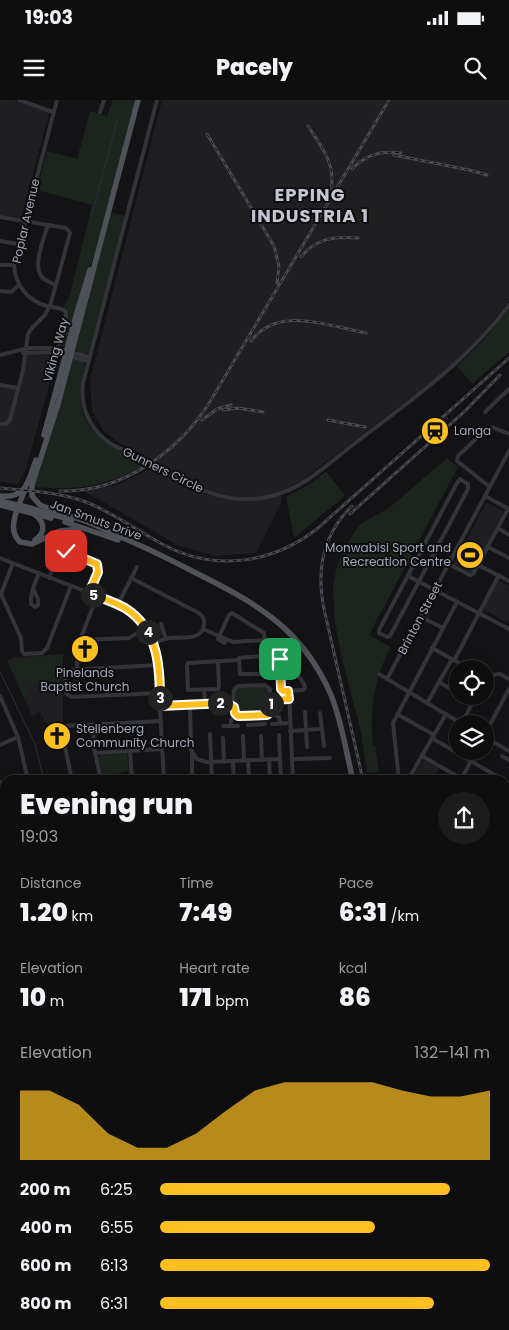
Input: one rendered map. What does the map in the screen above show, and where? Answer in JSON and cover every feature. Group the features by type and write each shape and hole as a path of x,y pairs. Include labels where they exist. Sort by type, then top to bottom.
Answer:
{"main road":[{"name":"Viking Way","path":"20,513 56,410 68,353 101,242 138,100"},
{"path":"0,496 12,497 29,485 35,501 42,506 93,524 118,536"},
{"name":"Jan Smuts Drive","path":"0,501 49,513 118,536 236,593 278,622 303,649 316,667 330,695 341,728 352,775"},
{"name":"Jan Smuts Drive","path":"0,505 20,513 92,531 182,566"},
{"path":"20,513 36,516 42,522 43,531 38,538 27,541 18,535 15,527 20,513"},
{"path":"20,513 13,524 13,532 17,539 25,544 34,544 63,530 78,529 92,531"}],"street":[{"path":"19,100 53,112"},
{"name":"Poplar Avenue","path":"19,285 14,265 18,244 57,100"},
{"path":"100,112 104,100"},
{"name":"Gunners Circle","path":"157,100 89,359 82,394 85,410 91,424 108,442 205,491 232,499 262,498 290,490 320,470 452,368 479,342 509,305"},
{"path":"0,217 69,230 70,234 50,307 30,331 24,351 23,370 9,421 5,425 0,424"},
{"path":"48,225 38,262 38,269 43,278 56,285"},
{"path":"0,242 18,244"},
{"path":"0,265 14,265"},
{"path":"0,291 10,292 19,285 31,299 50,307 63,309 66,313 59,344"},
{"path":"0,355 53,348 89,359"},
{"path":"0,385 18,388"},
{"path":"485,412 509,389"},
{"path":"490,487 457,461 458,456 491,427 509,434"},
{"name":"Brinton Street","path":"387,680 509,450"},
{"path":"460,480 464,481 468,484 468,489 390,636 385,636 379,630 408,576 457,483 460,480"},
{"path":"449,564 471,575 488,547 508,509 485,496"},
{"path":"498,528 509,535"},
{"path":"488,547 509,558"},
{"path":"49,578 59,554 67,552 94,562 98,566 98,572 89,593"},
{"path":"0,558 118,604 135,616 146,628 154,643 158,665 164,775"},
{"path":"13,563 2,590 2,596 21,638 23,653 42,653 47,648 71,586"},
{"path":"478,565 507,580 509,573"},
{"path":"118,604 137,567"},
{"path":"33,588 39,573"},
{"path":"432,648 453,660 499,575"},
{"path":"408,576 509,629"},
{"path":"131,578 200,614 204,622 203,629 193,636 166,639 154,643"},
{"path":"77,669 76,650 97,596"},
{"path":"398,775 393,725 397,714 457,602"},
{"path":"219,636 229,615 232,613 264,633 265,640"},
{"path":"421,617 443,628"},
{"path":"161,624 166,639"},
{"path":"80,640 129,638 146,628"},
{"path":"203,629 233,642 276,641"},
{"path":"283,656 297,673 305,688 288,691 281,689 279,660 283,656"},
{"path":"218,662 219,688 204,691 188,690 187,664 238,660 241,657 262,657 264,673 236,687 234,690 233,700 237,715"},
{"path":"238,660 240,674 268,686 271,700 270,713"},
{"path":"158,665 68,670 65,673 66,693 68,696 160,693"},
{"path":"427,703 449,666"},
{"path":"379,674 449,716"},
{"path":"494,676 500,674 509,679"},
{"path":"439,682 449,688"},
{"path":"494,718 509,689"},
{"path":"204,691 204,704"},
{"path":"288,691 293,775"},
{"path":"0,696 18,737 27,775"},
{"path":"271,700 289,699"},
{"path":"160,706 226,703 233,700"},
{"path":"226,703 234,707"},
{"path":"190,704 192,775"},
{"path":"0,711 6,709"},
{"path":"305,712 307,747"},
{"path":"231,726 231,720 237,715 256,716 270,713 279,717 280,723"},
{"path":"320,713 324,746"},
{"path":"397,714 494,775"},
{"path":"411,775 446,714"},
{"path":"256,716 256,725"},
{"path":"71,775 62,732 66,726 161,721"},
{"path":"272,724 287,723"},
{"path":"248,725 265,724"},
{"path":"93,725 95,753 100,775"},
{"path":"224,726 238,726"},
{"path":"290,731 321,729"},
{"path":"210,734 212,775"},
{"path":"279,735 281,775"},
{"path":"242,736 248,775"},
{"path":"261,736 262,760"},
{"path":"0,745 18,737"},
{"path":"223,738 224,762"},
{"path":"494,742 508,751 509,745"},
{"path":"95,753 162,750"},
{"path":"130,752 132,775"},
{"path":"192,753 200,761 211,762 280,759"},
{"path":"422,756 454,775"},
{"path":"502,756 509,760"},
{"path":"191,763 195,757"},
{"path":"292,760 330,758"},
{"path":"269,759 270,775"},
{"path":"232,761 233,775"},
{"path":"464,775 471,761"},
{"path":"0,782 0,788"}],"shaded area":[{"path":"0,100 13,100 49,113 21,218 0,215"},
{"path":"113,100 136,100 96,249 66,346 60,346 67,321 66,312 63,308 69,297 92,205 37,190 47,151 77,159 90,111 107,116"},
{"path":"162,100 509,100 509,301 475,343 440,375 304,479 282,491 281,503 256,553 215,556 177,545 84,492 119,484 147,470 156,461 119,443 103,430 92,411 90,380"},
{"path":"110,212 125,216 89,352 84,355 75,352 75,350"},
{"path":"509,309 509,352 472,384 457,366 482,342"},
{"path":"24,353 58,353 26,468 18,484 0,482 0,385 18,388 23,370"},
{"path":"73,359 83,361 85,364 81,385 81,402 84,416 90,427 112,446 144,463 142,467 116,479 90,486 65,488 36,487 34,484"},
{"path":"447,458 458,467 369,635 391,647 385,658 374,694 372,733 379,772 367,773 361,732 341,655 334,616 333,584 338,563 360,524 389,508"},
{"path":"326,471 345,496 294,538 286,497 310,484"},
{"path":"486,503 503,511 503,513 485,548 467,539"},
{"name":"Monwabisi Sport and Recreation Centre","path":"467,539 485,548 470,573 454,563"},
{"path":"498,580 509,586 508,623 483,609"},
{"path":"63,654 63,722 46,723 40,712 32,716 7,661 14,657"},
{"path":"60,655 62,657 62,682 25,683 30,695 24,698 10,665 18,659"},
{"path":"264,685 269,689 270,709 267,714 237,714 234,700 236,687"},
{"path":"127,753 129,771 102,775 98,758 100,755"},
{"path":"425,760 439,768 436,775 414,775 422,761"}],"waterway":[{"path":"92,215 117,120"},
{"path":"0,672 35,744 43,775"}],"railway":[{"path":"60,491 83,490 127,477 166,452 198,419 389,100"},
{"path":"308,126 323,150 330,166 332,175 330,194"},
{"path":"207,134 274,246 279,266 277,283"},
{"path":"352,169 362,160 374,155 387,152 401,153"},
{"path":"394,155 487,175"},
{"path":"301,257 320,242 342,237 358,238"},
{"path":"251,341 262,330 275,324 289,321 320,323 366,333"},
{"path":"0,488 55,494 86,502 166,546 185,554 225,561 245,560 264,556 301,540 318,528 509,358"},
{"path":"350,514 465,411 500,375"},
{"path":"202,420 217,409 231,405"},
{"path":"223,410 238,408 263,412"},
{"path":"328,420 365,427"},
{"path":"352,506 334,528 328,541 324,553 321,580 324,609 362,775"}],"place":[{"name":"Langa","path":"435,431"},
{"name":"Monwabisi Sport and Recreation Centre","path":"470,555"},
{"name":"Pinelands Baptist Church","path":"85,649"},
{"name":"Stellenberg Community Church","path":"57,736"}],"district":[{"name":"EPPING INDUSTRIA 1","path":"310,205"}],"route":[{"path":"66,551 97,564 98,572 89,593 124,608 141,622 149,633 157,655 160,706 226,703 234,707 235,713 238,716 267,715 271,711 271,700 289,699 288,691 281,689 280,659"}]}
